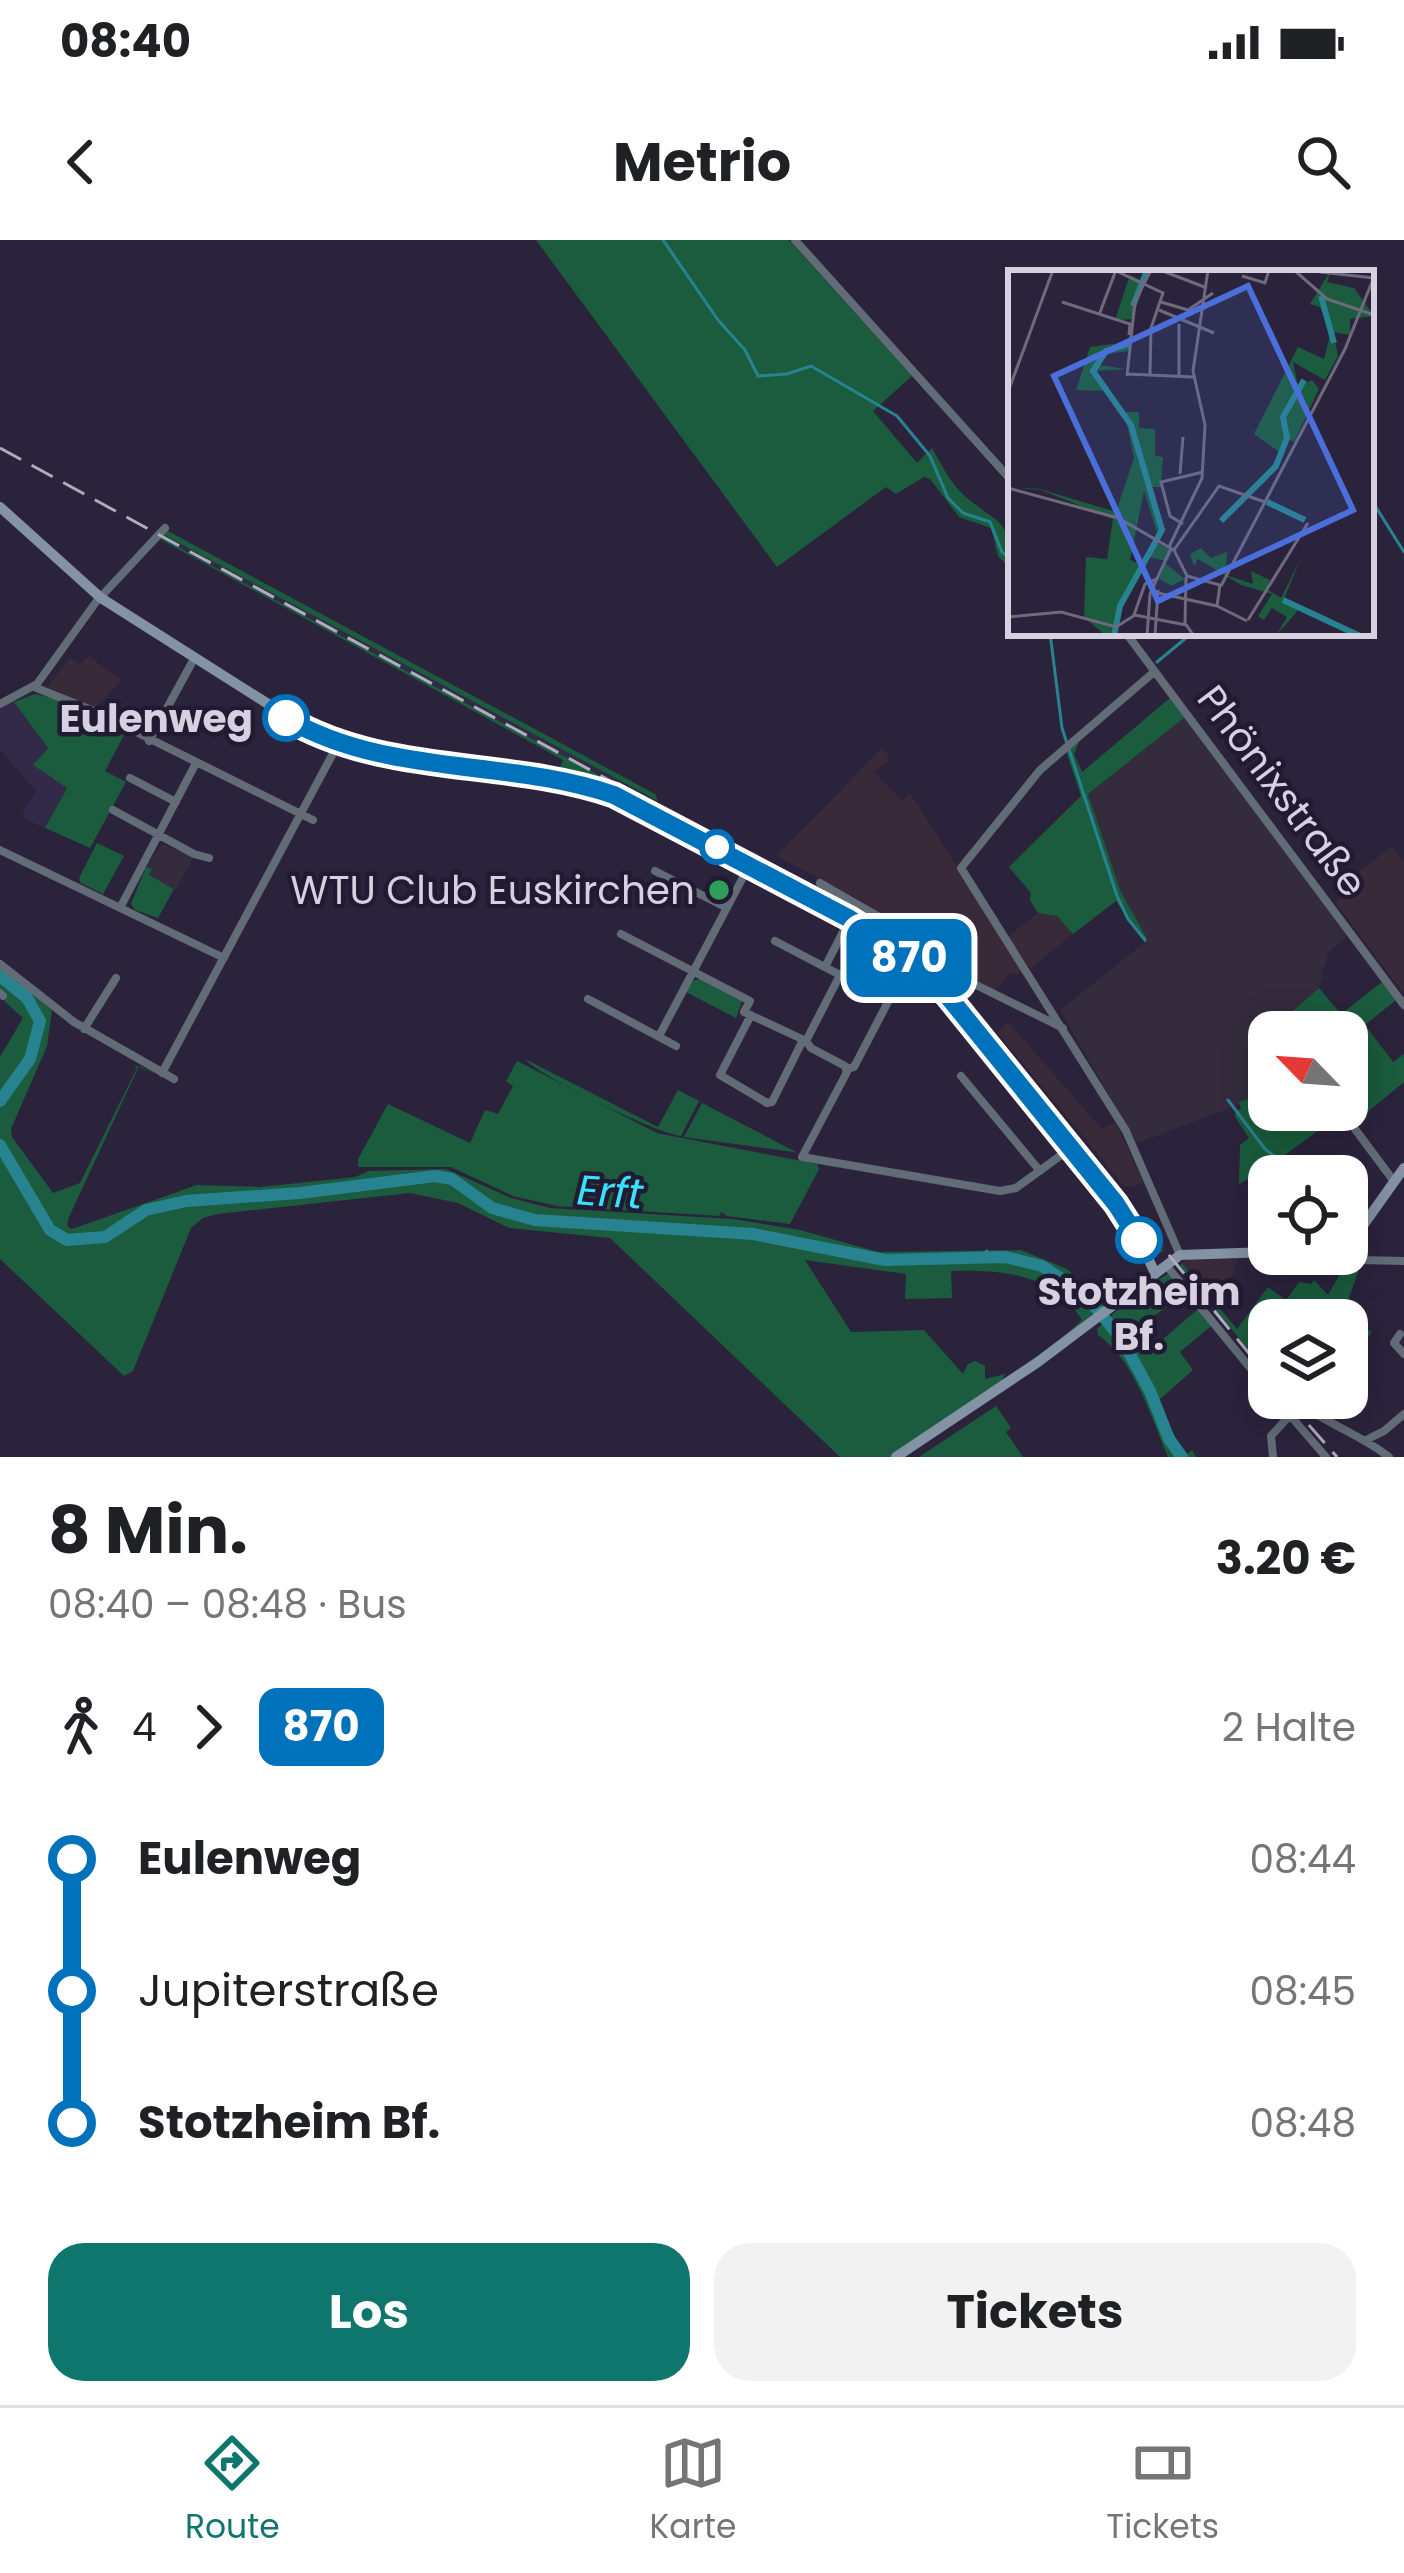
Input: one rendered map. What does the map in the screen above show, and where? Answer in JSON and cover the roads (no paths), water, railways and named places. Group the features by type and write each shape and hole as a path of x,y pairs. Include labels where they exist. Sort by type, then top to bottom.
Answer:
{"street":[{"path":"795,240 1008,477"},
{"path":"0,507 101,598 285,717 338,743 388,756 592,787 655,813 897,949 934,981 1131,1224 1160,1269 1248,1368"},
{"path":"0,704 34,687 101,598 165,527"},
{"name":"Phönixstraße","path":"1128,636 1404,1005"},
{"path":"149,741 195,657"},
{"path":"1154,672 1033,777 961,868 1126,1130 1180,1255"},
{"path":"34,687 94,711 313,820"},
{"path":"162,1073 338,743"},
{"path":"120,908 196,764"},
{"path":"130,778 176,802"},
{"path":"113,810 209,858"},
{"path":"0,850 224,958"},
{"path":"659,1036 749,866"},
{"path":"655,871 727,908"},
{"path":"820,883 887,922 960,977 1064,1028"},
{"path":"826,965 850,919"},
{"path":"621,934 750,1001 744,1012 804,1041 846,1069"},
{"path":"776,941 840,974 847,972 887,994 889,1000 854,1066 846,1069 802,1157 1000,1191 1016,1187 1071,1148"},
{"path":"0,964 84,1029 174,1079"},
{"path":"751,1016 720,1075 772,1102 840,974"},
{"path":"84,1029 116,978"},
{"path":"588,998 676,1046"},
{"path":"961,1076 1040,1171"},
{"path":"1355,1131 1404,1193"},
{"path":"1368,1219 1404,1168"},
{"path":"896,1457 1038,1362 1180,1255 1248,1253"},
{"path":"1368,1260 1403,1257"},
{"path":"1400,1334 1394,1343 1404,1354"},
{"path":"1366,1439 1391,1427 1404,1414"},
{"path":"1273,1457 1270,1436 1286,1419"},
{"path":"1292,1419 1326,1457"},
{"path":"1322,1419 1366,1439 1389,1457"}],"waterway":[{"path":"663,240 718,320 745,350 758,376 811,366 897,416 930,456 948,498 963,513 990,522 1008,557"},
{"path":"1374,504 1404,552"},
{"path":"1050,636 1062,728 1117,896 1145,940"},
{"path":"1157,662 1188,636"},
{"name":"Erft","path":"0,976 27,998 40,1021 30,1059 0,1101"},
{"path":"1228,1100 1273,1155"},
{"name":"Erft","path":"0,1145 50,1230 67,1240 105,1237 146,1210 186,1201 435,1176 452,1179 492,1208 535,1220 753,1234 885,1260 1005,1257 1042,1266 1084,1294 1121,1338 1182,1457"},
{"path":"982,1257 987,1251"}],"railway":[{"path":"0,448 889,933 959,997 1248,1352"},
{"path":"1304,1419 1337,1457"}],"place":[{"name":"Eulenweg","path":"286,718"},
{"name":"WTU Club Euskirchen","path":"719,890"},
{"name":"Stotzheim Bf.","path":"1139,1240"}]}
